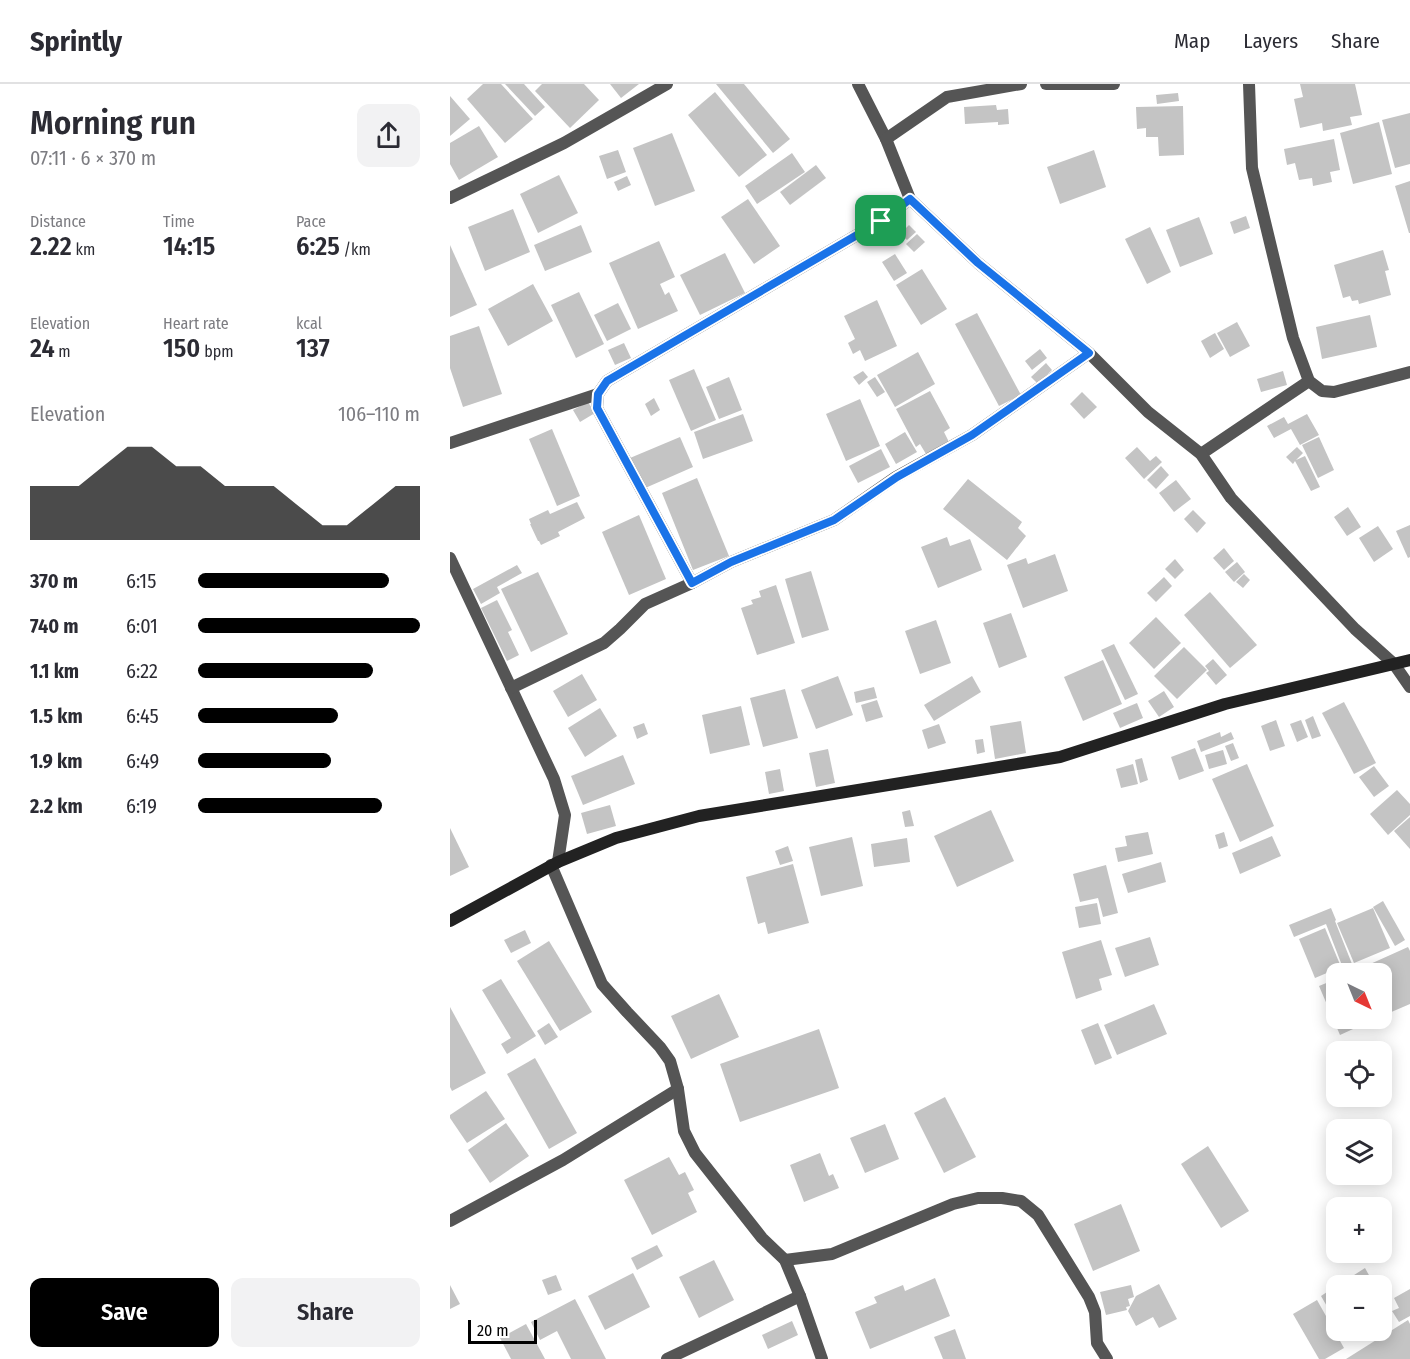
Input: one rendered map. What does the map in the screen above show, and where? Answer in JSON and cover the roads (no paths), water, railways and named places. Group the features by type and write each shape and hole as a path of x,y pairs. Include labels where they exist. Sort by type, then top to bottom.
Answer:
{"street":[{"path":"450,198 564,143 667,84"},
{"path":"858,84 886,139 910,199 978,263 1089,353 1148,412 1201,454 1231,498 1355,629 1394,664 1410,687"},
{"path":"886,139 947,97 1021,84"},
{"path":"1046,84 1114,84"},
{"path":"1249,84 1252,168 1293,338 1309,381 1322,391 1334,392 1410,372"},
{"path":"692,583 597,408 598,394 607,381 881,221 910,199"},
{"path":"511,688 603,643 645,604 731,562 834,520 897,477 972,435 1089,353"},
{"path":"1201,454 1309,381"},
{"path":"450,443 598,394"},
{"path":"450,558 554,779 565,815 555,864 602,984 670,1061 678,1089 684,1131 695,1153 762,1238 785,1260 822,1359"},
{"path":"450,921 555,864 616,838 699,816 1060,757 1225,704 1410,660"},
{"path":"450,1221 563,1160 678,1089"},
{"path":"785,1260 832,1254 953,1204 978,1198 1021,1201 1038,1215 1089,1297 1095,1312 1097,1343 1107,1359"},
{"path":"667,1359 800,1296"}]}
